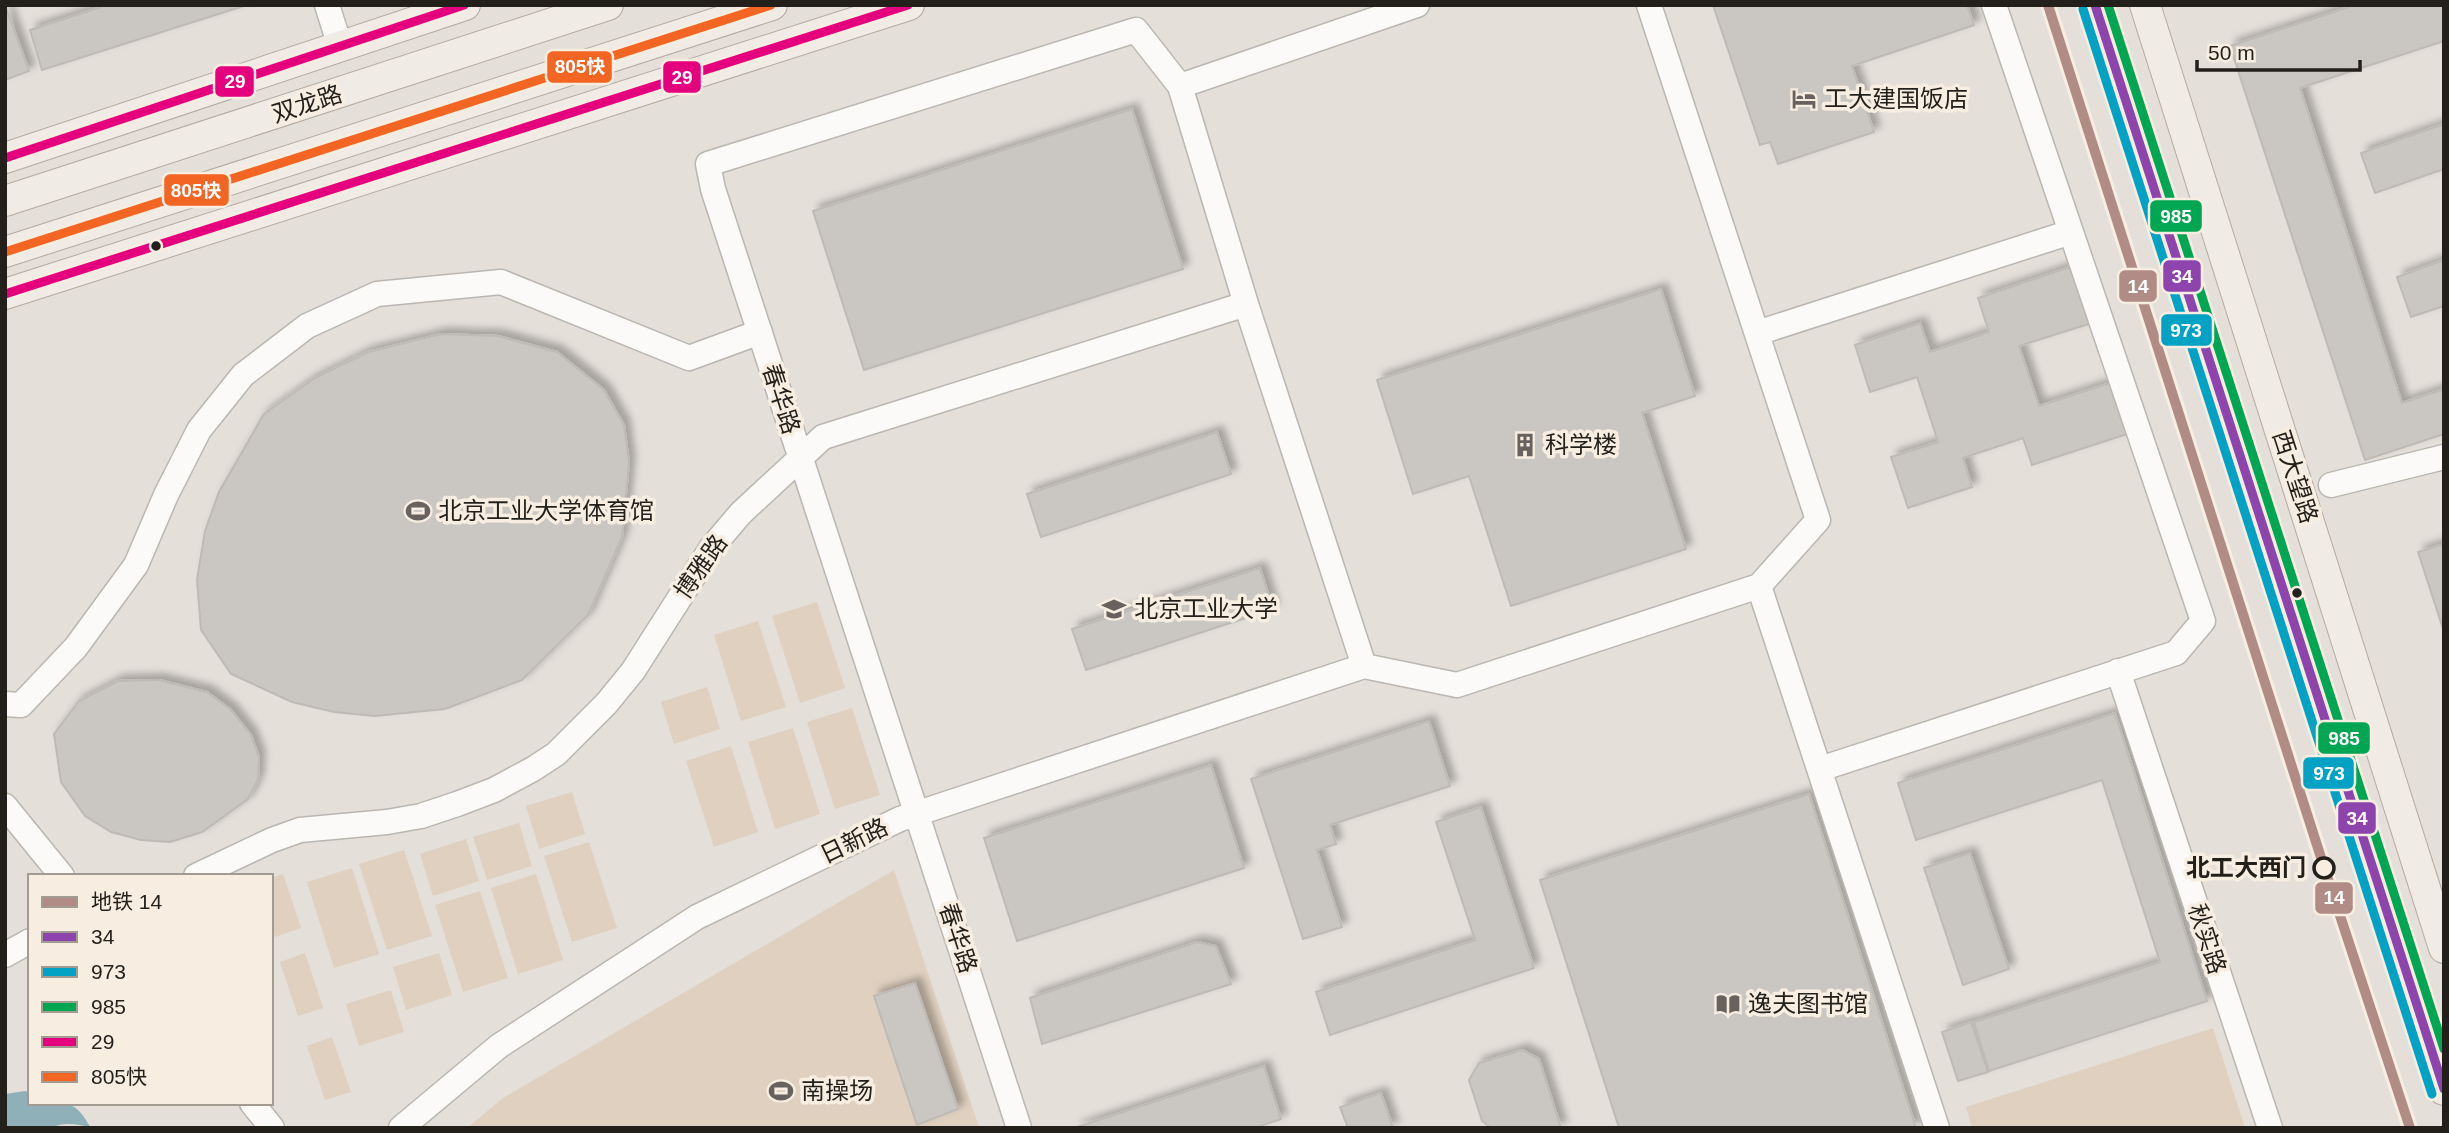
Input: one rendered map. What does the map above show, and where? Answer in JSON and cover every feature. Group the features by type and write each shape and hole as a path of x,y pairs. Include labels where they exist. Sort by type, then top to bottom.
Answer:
{"main road":[{"path":"5,158 465,5"},
{"name":"双龙路","path":"5,201 608,5"},
{"name":"双龙路","path":"5,252 772,5"},
{"path":"5,294 909,5"},
{"name":"西大望路","path":"2095,5 2444,1090"},
{"name":"西大望路","path":"2145,5 2444,948"}],"street":[{"path":"327,5 340,46"},
{"path":"1417,5 1181,86 1246,304 1364,666 1457,685 1759,586 1818,520 1650,5"},
{"path":"1819,769 2176,653 2203,621 1994,5"},
{"name":"春华路","path":"1018,1128 713,189 708,164 1136,30 1181,86"},
{"path":"1757,332 2071,232"},
{"path":"5,704 21,705 76,647 136,565 166,495 199,430 243,375 307,326 377,294 501,282 689,358 760,332"},
{"name":"博雅路","path":"200,874 272,840 300,830 387,822 421,816 457,804 523,774 556,754 606,704 632,671 712,547 741,513 823,437 1246,304"},
{"path":"2331,485 2444,457"},
{"path":"1759,586 1937,1128"},
{"name":"日新路","path":"401,1128 499,1046 697,917 900,819 1364,666"},
{"name":"秋实路","path":"2118,671 2270,1128"},
{"path":"5,806 60,874"},
{"path":"5,956 28,942"},
{"path":"254,1105 272,1128"}],"shaded area":[{"path":"817,602 845,688 800,703 772,616"},
{"path":"758,621 786,707 741,721 714,635"},
{"path":"707,687 720,729 674,744 661,702"},
{"path":"852,708 880,795 835,809 807,722"},
{"path":"793,728 820,814 775,829 748,742"},
{"path":"731,746 758,832 714,847 686,761"},
{"path":"572,792 585,834 539,849 526,806"},
{"path":"519,823 532,866 487,880 473,837"},
{"path":"466,839 479,881 433,896 420,854"},
{"path":"589,842 617,928 572,942 544,856"},
{"path":"404,850 432,936 387,950 359,864"},
{"path":"352,868 379,954 334,968 307,882"},
{"path":"894,870 979,1128 467,1128 503,1098"},
{"path":"283,874 301,928 275,937 273,930 273,877"},
{"path":"536,874 563,960 518,974 491,888"},
{"path":"480,891 508,978 463,992 435,905"},
{"path":"305,953 323,1008 298,1016 280,962"},
{"path":"439,953 452,995 406,1010 393,967"},
{"path":"391,990 404,1032 359,1046 346,1004"},
{"path":"2213,1028 2245,1128 1972,1128 1966,1107"},
{"path":"332,1037 351,1092 325,1100 307,1046"}],"water":[{"path":"28,1092 28,1105 70,1105 78,1110 90,1127 66,1124 52,1128 5,1128 5,1094"}],"building":[{"path":"5,5 29,71 5,80"},
{"path":"107,5 247,5 42,70 30,30"},
{"name":"工大建国饭店","path":"1713,5 1967,5 1974,25 1852,66 1874,132 1778,164 1770,142 1760,145"},
{"path":"2355,5 2444,5 2444,41 2300,88 2402,403 2444,389 2444,434 2365,460 2230,46"},
{"path":"1132,109 1183,269 864,370 813,211"},
{"path":"2444,124 2444,169 2375,193 2361,153"},
{"path":"2444,260 2444,306 2411,317 2397,277"},
{"path":"2076,265 2095,322 2019,346 2039,406 2113,382 2130,433 2032,465 2023,438 1963,458 1972,487 1908,508 1891,457 1938,442 1917,377 1870,392 1855,345 1920,323 1930,352 1989,332 1978,298"},
{"name":"科学楼","path":"1661,289 1695,396 1642,413 1686,549 1511,606 1469,476 1413,494 1377,380"},
{"name":"北京工业大学体育馆","path":"441,334 498,336 557,352 604,390 624,425 629,462 622,537 588,615 522,680 445,709 375,716 334,712 292,702 231,674 201,630 197,580 205,531 219,492 264,414 313,379 368,352"},
{"path":"1217,432 1231,474 1041,537 1027,494"},
{"path":"2444,544 2444,632 2418,552"},
{"path":"1260,568 1273,609 1086,670 1072,629"},
{"path":"159,680 207,692 231,710 251,735 259,757 258,779 248,799 202,832 170,842 141,840 111,832 85,816 61,782 54,734 79,701 118,681"},
{"path":"2115,713 2207,1001 1989,1071 1974,1022 2160,962 2102,780 1916,840 1898,783"},
{"path":"1429,721 1450,786 1330,825 1336,844 1317,850 1342,927 1303,939 1251,779"},
{"path":"1211,765 1244,868 1017,941 984,838"},
{"name":"逸夫图书馆","path":"1809,794 1916,1128 1619,1128 1540,880"},
{"path":"1481,807 1534,968 1330,1035 1316,992 1475,940 1436,822"},
{"path":"1970,853 2009,969 1963,985 1924,868"},
{"path":"1197,942 1216,946 1231,984 1042,1044 1030,998"},
{"path":"915,983 958,1109 917,1125 874,996"},
{"path":"1971,1022 1988,1072 1958,1081 1942,1032"},
{"path":"1522,1050 1539,1059 1561,1128 1491,1128 1482,1121 1469,1080 1479,1063"},
{"path":"1264,1066 1281,1119 1254,1128 1074,1128"},
{"path":"1381,1093 1393,1128 1348,1128 1340,1107"}],"metro line":[{"name":"14","path":"2048,5 2410,1128"}],"transit line":[{"name":"29","path":"5,158 464,5"},
{"name":"805快","path":"5,252 771,5"},
{"name":"29","path":"5,294 908,5"},
{"name":"34","path":"2095,5 2444,1089"},
{"name":"985","path":"2108,5 2444,1049"},
{"name":"973","path":"2083,9 2432,1094"}],"place":[{"name":"工大建国饭店","path":"1804,99"},
{"name":"科学楼","path":"1525,445"},
{"name":"北京工业大学体育馆","path":"418,511"},
{"name":"北京工业大学","path":"1114,609"},
{"name":"北工大西门","path":"2324,868"},
{"name":"逸夫图书馆","path":"1728,1004"},
{"name":"南操场","path":"781,1091"}]}
